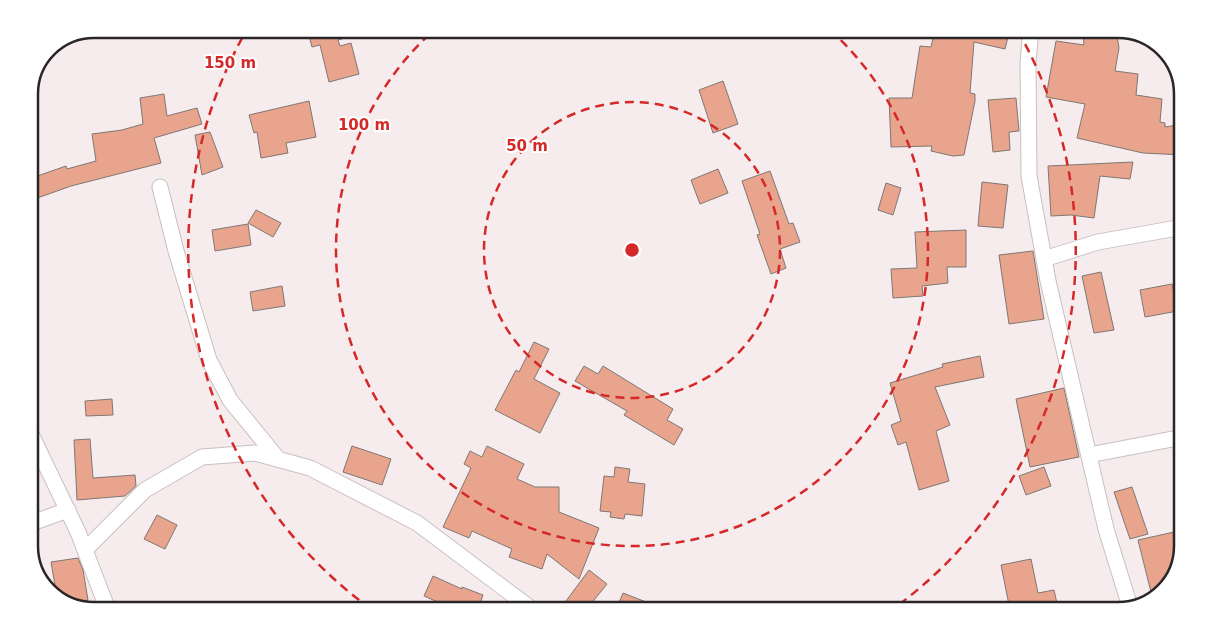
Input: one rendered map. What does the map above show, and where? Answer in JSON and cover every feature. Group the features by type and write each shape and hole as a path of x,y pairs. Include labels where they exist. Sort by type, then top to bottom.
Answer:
{"street":[{"path":"1030,38 1028,62 1029,176 1044,259 1106,529 1128,601"},
{"path":"160,186 176,251 210,360 230,400 278,459"},
{"path":"1044,259 1098,242 1174,229"},
{"path":"1089,455 1174,439"},
{"path":"38,448 68,510 105,602"},
{"path":"85,550 145,490 202,457 255,453 310,468 417,523 522,602"},
{"path":"38,521 68,510"}],"building":[{"path":"310,38 345,38 338,40 340,46 351,43 359,74 329,82 320,45 312,47"},
{"path":"933,38 1008,38 1005,49 974,42 970,93 975,94 975,101 964,155 953,156 931,151 932,146 891,147 889,98 912,98 920,46 931,47"},
{"path":"1084,38 1117,38 1119,48 1115,71 1138,74 1136,95 1162,99 1160,122 1165,123 1165,127 1174,126 1174,155 1143,153 1077,138 1085,104 1046,97 1056,41 1084,45"},
{"path":"723,81 738,124 713,133 699,90"},
{"path":"164,94 167,116 197,108 202,124 154,138 161,163 71,186 38,198 38,176 66,166 67,169 96,161 92,134 122,130 143,124 140,98"},
{"path":"1016,98 1019,131 1009,132 1010,150 993,152 988,100"},
{"path":"309,101 316,137 286,143 288,153 261,158 257,132 254,133 249,115"},
{"path":"210,132 223,167 202,175 195,135"},
{"path":"1133,162 1130,179 1100,176 1094,218 1071,215 1051,216 1048,166"},
{"path":"718,169 728,193 700,204 691,180"},
{"path":"770,171 789,224 793,223 800,242 780,249 786,268 771,274 757,235 760,234 742,181"},
{"path":"982,182 1008,185 1003,228 978,226"},
{"path":"886,183 901,188 893,215 878,210"},
{"path":"256,210 281,223 273,237 248,223"},
{"path":"248,224 251,245 215,251 212,230"},
{"path":"966,230 966,267 947,267 948,283 922,286 923,296 893,298 891,269 917,268 915,232"},
{"path":"1033,251 1044,319 1009,324 999,255"},
{"path":"1101,272 1114,330 1094,333 1082,276"},
{"path":"1172,284 1174,312 1145,317 1140,290"},
{"path":"282,286 285,306 253,311 250,292"},
{"path":"534,342 549,349 534,379 560,393 540,433 495,410 516,370 519,372"},
{"path":"980,356 984,377 935,387 950,425 936,431 949,481 919,490 906,442 898,445 891,425 901,421 890,383 943,367 942,364"},
{"path":"584,366 598,374 603,366 673,409 667,420 683,429 674,445 624,415 627,411 575,381"},
{"path":"1064,388 1079,457 1030,467 1016,399"},
{"path":"112,399 113,415 86,416 85,401"},
{"path":"90,439 93,478 135,475 136,486 125,496 77,500 74,440"},
{"path":"352,446 391,459 382,485 343,472"},
{"path":"487,446 524,464 517,479 535,487 559,487 559,512 599,528 579,579 547,554 542,569 509,557 512,549 472,531 469,538 443,527 471,468 464,464 470,451 482,457"},
{"path":"615,467 630,469 628,482 645,484 642,516 625,514 624,519 610,517 611,512 600,511 604,476 614,477"},
{"path":"1044,467 1051,486 1026,495 1019,476"},
{"path":"1132,487 1148,534 1130,539 1114,492"},
{"path":"157,515 177,525 165,549 144,539"},
{"path":"1174,532 1172,563 1161,582 1151,591 1138,540"},
{"path":"78,558 83,570 88,600 76,599 55,586 51,562"},
{"path":"1031,559 1038,593 1054,590 1057,602 1008,602 1001,565"},
{"path":"589,570 607,584 592,602 566,601"},
{"path":"433,576 462,589 462,587 483,595 481,602 438,602 424,596"},
{"path":"623,593 646,602 619,602"}]}
